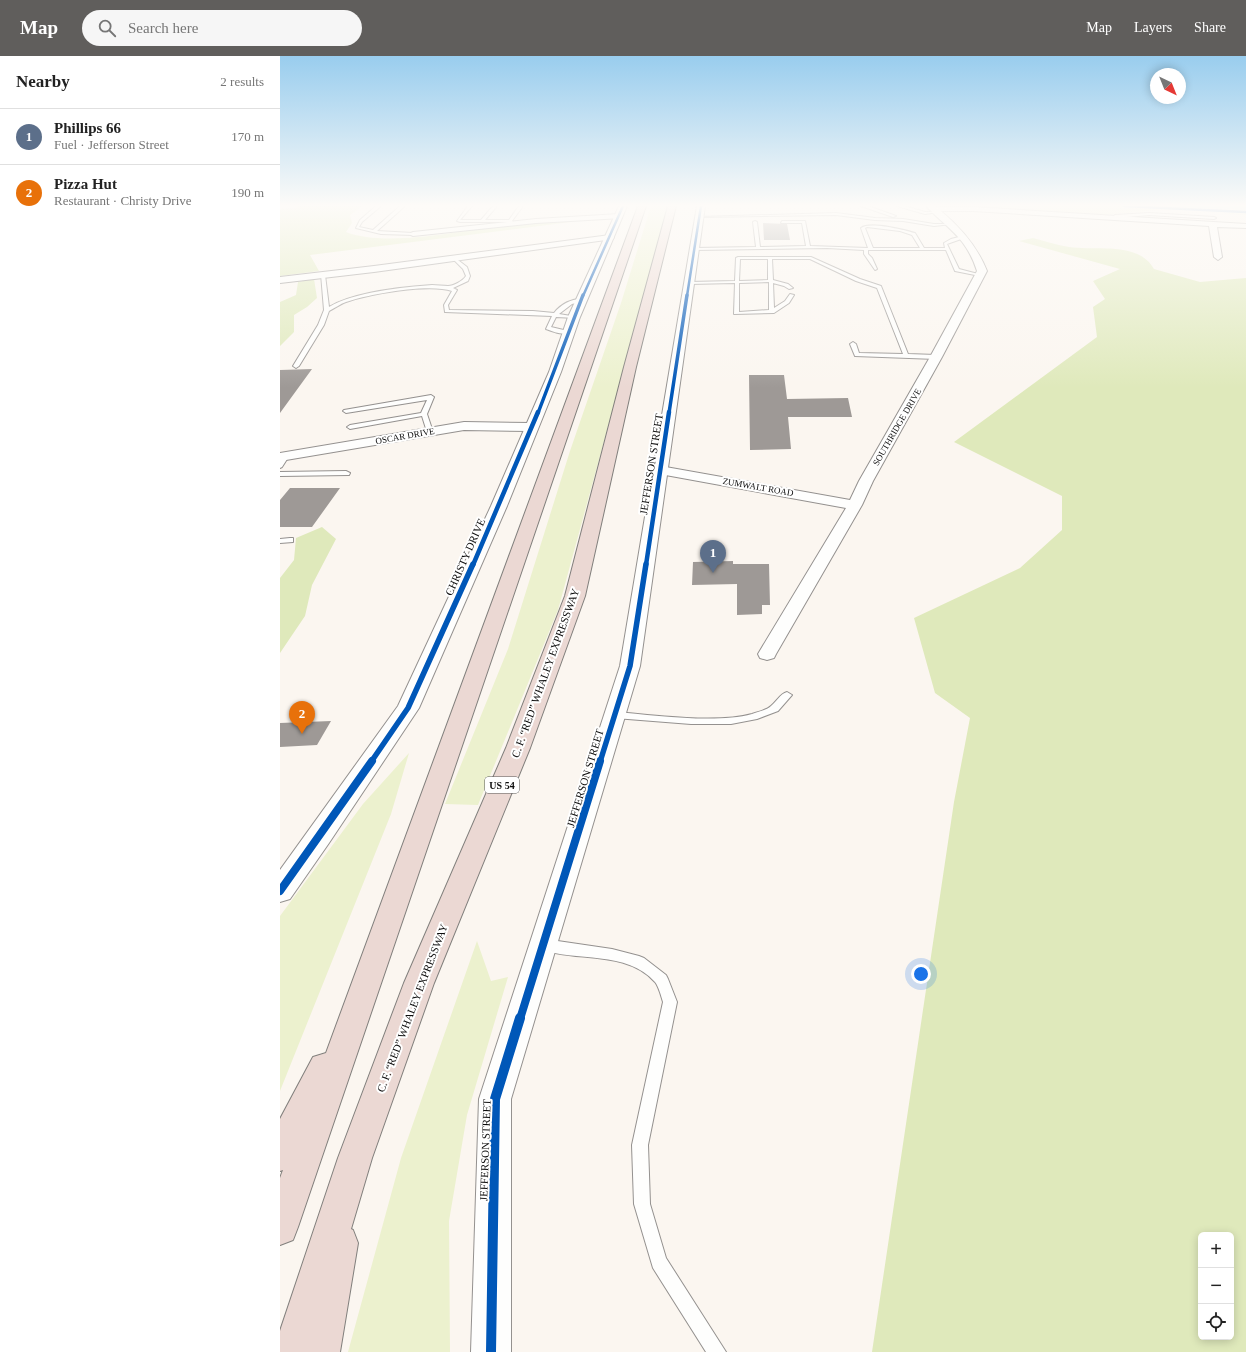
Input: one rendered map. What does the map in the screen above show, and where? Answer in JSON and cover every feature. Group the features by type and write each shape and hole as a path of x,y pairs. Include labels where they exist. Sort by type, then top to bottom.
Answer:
{"highway":[{"path":"280,1227 620,266"},
{"name":"C. F. “RED” WHALEY EXPRESSWAY","path":"293,1352 355,1158 419,983 518,748 575,596 630,367 656,266"},
{"path":"280,1154 364,988"},
{"path":"320,1352 355,1158"}],"street":[{"path":"280,280 389,266"},
{"name":"CHRISTY DRIVE","path":"280,891 320,836 408,708 499,506 597,266"},
{"name":"JEFFERSON STREET","path":"491,1352 495,1099 630,666 691,266"},
{"path":"980,266 982,271 980,275"},
{"name":"SOUTHRIDGE DRIVE","path":"767,654 855,504 866,481 936,357 980,275"},
{"name":"OSCAR DRIVE","path":"282,459 464,426 531,427"},
{"name":"ZUMWALT ROAD","path":"660,470 855,504"}],"lane":[{"path":"327,310 343,302 367,296 438,286 451,287 466,280 468,276 463,266"},
{"path":"738,266 736,313 772,312 789,301 792,295"},
{"path":"771,266 772,312"},
{"path":"829,266 858,280 879,287 906,356"},
{"path":"955,266 957,270 980,275"},
{"path":"296,366 314,337 327,310 323,275"},
{"path":"689,283 772,282 782,283 791,288"},
{"path":"451,287 455,290 446,305 447,311 557,315 572,325"},
{"path":"572,325 555,331 548,328 551,321 568,302 582,300"},
{"path":"852,344 857,355 936,357"},
{"path":"346,411 431,397 424,414 430,432"},
{"path":"350,427 424,414"},
{"path":"280,474 346,472"},
{"path":"280,540 290,540"},
{"path":"615,715 691,721 731,721 752,717 774,709 787,695"},
{"path":"543,945 612,955 638,962 661,979 670,1002 640,1145 642,1204 659,1262 717,1352"}],"green space":[{"path":"280,266 316,266 319,271 280,276"},
{"path":"632,266 652,266 558,610 478,805 445,804 508,649 570,451"},
{"path":"1111,266 1152,266 1154,269 1200,282 1246,278 1246,1352 872,1352 954,802 970,718 935,693 914,618 1020,568 1062,530 1062,496 954,442 1097,337 1093,307 1105,299 1093,281 1120,269"},
{"path":"314,279 317,298 307,307 294,315 294,332 280,346 280,302 296,295 298,282"},
{"path":"322,527 336,539 312,585 305,616 280,653 280,578 294,560 296,538"},
{"path":"409,753 391,814 280,1091 280,916 363,804"},
{"path":"477,941 491,981 508,977 467,1115 449,1221 450,1352 348,1352 401,1158"}],"building":[{"path":"312,369 280,413 280,370"},
{"path":"749,375 784,375 787,399 848,398 852,417 788,417 791,449 750,450"},
{"path":"290,488 340,488 312,527 280,527 280,500"},
{"path":"733,561 733,564 769,564 770,605 762,605 762,614 737,615 737,584 692,585 693,562"},
{"path":"331,721 317,745 280,747 280,723"}],"cycle path":[{"path":"280,891 320,836 408,708 499,506 555,372 574,317 596,266"},
{"path":"491,1352 495,1099 630,666 692,266"}],"place":[{"name":"Phillips 66","path":"713,573"},
{"name":"Pizza Hut","path":"302,734"}]}
